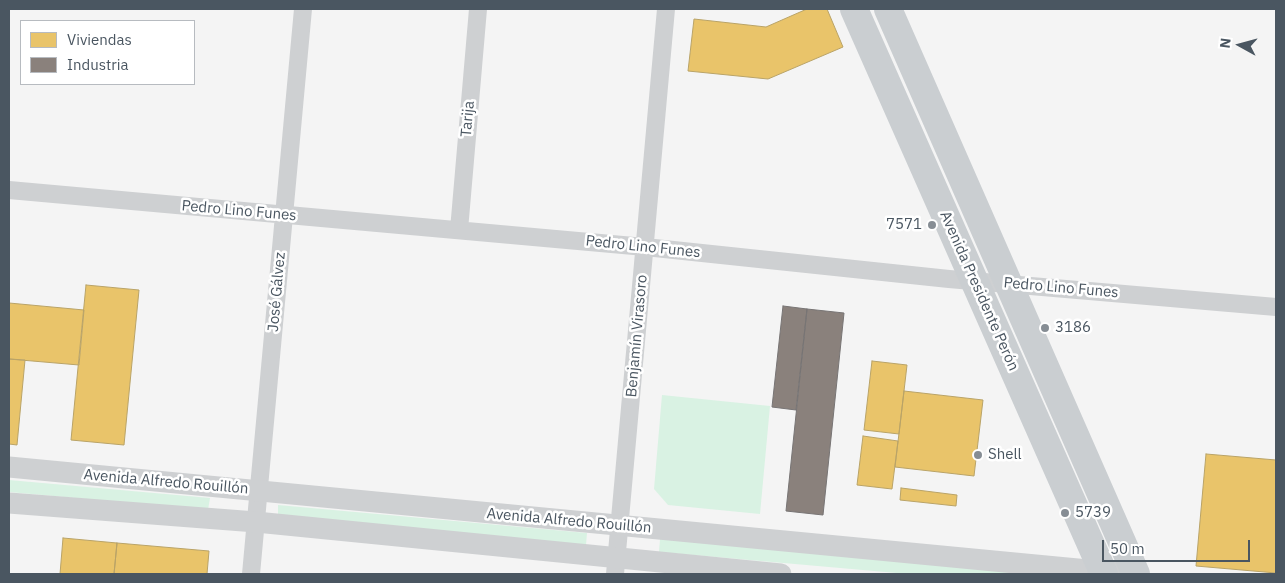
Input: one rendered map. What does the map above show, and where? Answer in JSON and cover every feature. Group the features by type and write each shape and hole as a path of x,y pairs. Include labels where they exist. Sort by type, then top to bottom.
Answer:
{"main road":[{"name":"Avenida Presidente Perón","path":"854,9 1104,573"},
{"name":"Avenida Presidente Perón","path":"888,9 1136,574"}],"street":[{"name":"José Gálvez","path":"251,574 303,9"},
{"name":"Tarija","path":"459,230 478,9"},
{"name":"Benjamín Virasoro","path":"616,566 666,9"},
{"name":"Pedro Lino Funes","path":"9,190 645,246 975,281 1276,307"},
{"name":"Avenida Alfredo Rouillón","path":"9,468 1130,574"},
{"name":"Avenida Alfredo Rouillón","path":"9,503 256,522 616,566 781,574"}],"green space":[{"path":"662,395 770,406 760,514 668,505 654,489"},
{"path":"9,480 210,498 208,510 9,492"},
{"path":"278,505 587,533 586,545 278,517"},
{"path":"660,539 1042,574 908,574 659,552"}],"building: Viviendas":[{"path":"807,9 827,9 843,47 768,79 688,71 694,19 766,27"},
{"path":"86,285 139,290 124,445 71,440"},
{"path":"9,303 84,310 79,365 9,359"},
{"path":"9,359 25,360 17,445 9,444"},
{"path":"872,361 907,365 899,434 864,430"},
{"path":"904,391 983,400 974,476 895,467"},
{"path":"863,436 898,441 892,489 857,485"},
{"path":"1206,454 1276,460 1276,573 1196,566"},
{"path":"901,488 957,495 956,506 900,500"},
{"path":"63,538 117,543 114,574 60,574"},
{"path":"117,543 209,551 207,574 114,574"}],"building: Industria":[{"path":"783,306 807,309 796,410 772,407"},
{"path":"807,309 844,313 823,515 786,511"}],"place":[{"name":"7571","path":"932,225"},
{"name":"3186","path":"1045,328"},
{"name":"Shell","path":"978,455"},
{"name":"5739","path":"1065,513"}]}
